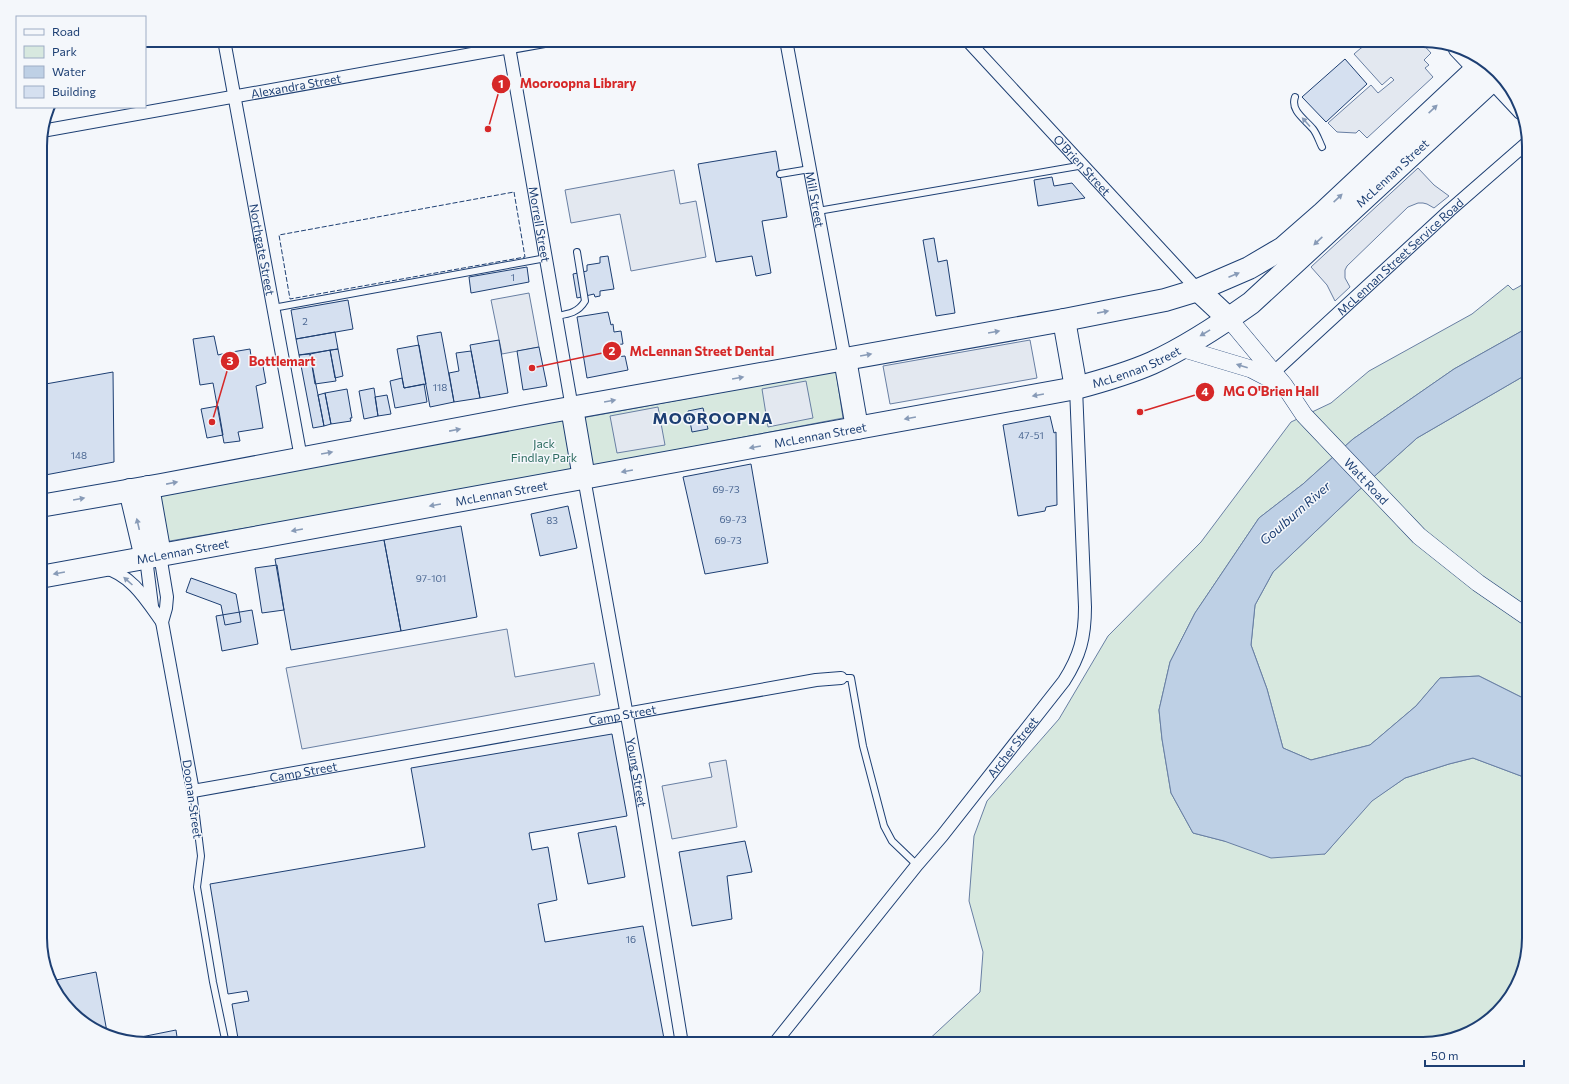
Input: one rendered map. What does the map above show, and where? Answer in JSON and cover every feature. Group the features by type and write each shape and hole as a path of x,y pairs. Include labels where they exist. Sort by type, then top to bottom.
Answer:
{"highway":[{"name":"McLennan Street","path":"47,505 572,408 1064,320 1165,300 1198,290 1249,268 1283,248 1487,72"},
{"name":"McLennan Street","path":"47,576 1076,388 1116,377 1152,363 1181,348 1229,319 1274,282 1487,72"},
{"path":"1198,290 1229,319"},
{"path":"1064,320 1076,388"},
{"path":"845,359 857,428"},
{"path":"572,408 584,478"},
{"path":"139,489 153,556"}],"street":[{"name":"Northgate Street","path":"225,47 301,458"},
{"name":"Alexandra Street","path":"49,130 235,98 493,47"},
{"name":"Morrell Street","path":"509,47 572,408"},
{"name":"Mill Street","path":"787,47 845,359"},
{"name":"O'Brien Street","path":"974,47 1198,290"},
{"path":"1465,57 1487,72 1512,103"},
{"name":"McLennan Street Service Road","path":"1274,372 1456,205 1522,147"},
{"name":"Watt Road","path":"1229,319 1274,372 1306,417 1419,536 1478,583 1522,613"},
{"path":"1181,348 1251,369 1268,376 1288,390"},
{"name":"Archer Street","path":"780,1037 917,865 942,836 1072,669 1080,651 1085,633 1086,607 1076,388"},
{"name":"Young Street","path":"584,478 639,782 681,1037"},
{"path":"153,556 153,609"},
{"name":"Doonan Street","path":"153,556 167,597 162,622 193,791"},
{"path":"93,567 109,569 124,577 139,591 162,622"},
{"name":"Camp Street","path":"193,791 816,680 841,678"}],"lane":[{"path":"1295,97 1293,103 1296,110 1314,130 1322,147"},
{"path":"818,211 1084,165"},
{"path":"780,174 810,169"},
{"path":"556,316 577,311 585,302 577,252"},
{"path":"273,308 546,258"},
{"name":"Camp Street","path":"841,678 851,678 863,746 884,826 889,837 917,865"},
{"name":"Doonan Street","path":"193,791 201,856 197,887 213,982 225,1037"}],"green space":[{"path":"1508,285 1513,290 1522,285 1522,331 1454,369 1353,439 1303,484 1259,518 1195,613 1170,662 1159,710 1171,793 1193,833 1224,841 1325,854 1371,801 1405,778 1473,758 1522,776 1522,944 1517,970 1512,982 1502,998 1483,1017 1472,1024 1449,1034 1423,1037 932,1037 980,992 983,952 969,901 974,836 987,801 1059,719 1108,636 1201,542 1291,422 1331,403 1369,371 1472,314"},
{"name":"Jack Findlay Park","path":"836,371 843,418 588,467 582,418"},
{"path":"1522,377 1522,698 1479,676 1440,678 1416,706 1370,745 1311,760 1283,748 1267,689 1251,645 1255,605 1273,572 1358,491 1417,438"},
{"name":"Jack Findlay Park","path":"567,418 574,472 164,542 155,494"}],"shaded area":[{"path":"1426,47 1431,53 1424,60 1429,65 1425,68 1433,77 1367,138 1359,130 1356,133 1337,132 1328,123 1371,85 1378,93 1394,80 1391,77 1382,85 1354,54 1361,48"},
{"path":"1418,168 1434,185 1449,196 1434,208 1423,203 1418,203 1408,207 1347,266 1345,270 1345,278 1350,287 1335,301 1327,285 1311,267"},
{"path":"674,170 680,204 696,201 706,257 631,271 620,214 571,223 565,190"},
{"path":"529,293 539,347 502,354 491,300"},
{"path":"1030,340 1037,378 890,404 883,366"},
{"path":"806,381 813,418 768,427 762,389"},
{"path":"658,407 665,445 617,453 610,416"},
{"path":"507,629 515,677 594,663 600,695 302,749 286,668"},
{"path":"726,760 737,827 672,839 662,786 712,777 709,763"}],"water":[{"name":"Goulburn River","path":"1522,331 1522,377 1417,438 1358,491 1273,572 1255,605 1251,645 1267,689 1283,748 1311,760 1370,745 1416,706 1440,678 1479,676 1522,698 1522,776 1473,758 1405,778 1372,801 1325,854 1271,858 1224,841 1193,833 1171,793 1159,710 1170,662 1195,613 1259,518 1303,484 1353,439 1454,369"}],"building":[{"path":"1345,59 1367,84 1326,122 1302,97"},
{"path":"776,151 787,217 762,221 771,273 756,276 752,256 716,262 698,164"},
{"path":"1052,177 1054,186 1072,183 1085,198 1038,206 1034,180"},
{"path":"934,238 938,262 947,260 955,313 936,316 923,240"},
{"path":"608,256 614,289 600,291 600,296 595,297 594,294 577,298 573,274 587,271 587,265 600,263 600,257"},
{"path":"527,267 529,282 471,293 469,277"},
{"path":"348,300 353,329 296,339 291,310"},
{"path":"608,312 611,325 613,324 614,332 621,331 623,344 614,345 616,357 625,356 628,370 587,378 577,317"},
{"path":"335,332 338,349 299,355 296,339"},
{"path":"441,332 454,402 430,407 417,336"},
{"path":"214,336 218,355 226,353 227,359 233,357 232,352 250,349 252,363 262,361 266,383 256,386 263,428 238,432 240,441 224,443 213,383 200,385 193,339"},
{"path":"499,340 508,393 480,398 470,345"},
{"path":"419,345 426,384 404,388 397,349"},
{"path":"539,347 547,386 523,390 517,351"},
{"path":"338,349 343,376 335,378 330,350"},
{"path":"330,350 336,381 315,384 310,354"},
{"path":"471,351 480,398 454,402 449,373 459,371 456,353"},
{"path":"310,354 324,426 313,428 299,355"},
{"path":"113,372 114,462 47,475 47,384"},
{"path":"402,378 404,388 424,384 427,402 395,408 390,381"},
{"path":"374,388 378,416 364,419 359,391"},
{"path":"347,389 352,418 350,418 351,421 331,424 325,393"},
{"path":"325,393 331,424 324,426 318,395"},
{"path":"387,395 391,414 378,416 375,397"},
{"path":"218,406 223,435 207,438 201,409"},
{"path":"703,408 708,429 692,432 688,411"},
{"path":"1050,416 1054,433 1056,432 1057,505 1046,507 1045,511 1018,516 1003,425"},
{"path":"751,464 768,563 705,574 683,477"},
{"path":"568,506 577,548 540,556 531,514"},
{"path":"461,526 477,617 401,631 384,540"},
{"path":"384,540 401,631 291,650 275,559"},
{"path":"277,565 284,610 262,613 255,568"},
{"path":"191,578 236,594 241,622 225,625 221,605 186,592"},
{"path":"252,610 258,644 222,651 216,616"},
{"path":"612,734 627,816 529,833 532,850 548,847 557,900 538,904 545,942 643,926 664,1037 238,1037 232,1004 249,1001 247,991 228,994 210,884 425,847 411,768"},
{"path":"616,826 625,877 588,884 578,833"},
{"path":"745,841 752,872 727,876 732,919 692,926 679,852"},
{"path":"96,972 106,1029 91,1020 76,1008 60,988 57,980"},
{"path":"176,1030 177,1037 146,1037 141,1037"}],"fence":[{"path":"514,192 525,257 290,299 279,235 514,192"}],"place":[{"name":"Mooroopna Library","path":"488,129"},
{"name":"McLennan Street Dental","path":"532,368"},
{"name":"MG O'Brien Hall","path":"1140,412"},
{"name":"Bottlemart","path":"212,422"}],"district":[{"name":"MOOROOPNA","path":"713,417"}]}
